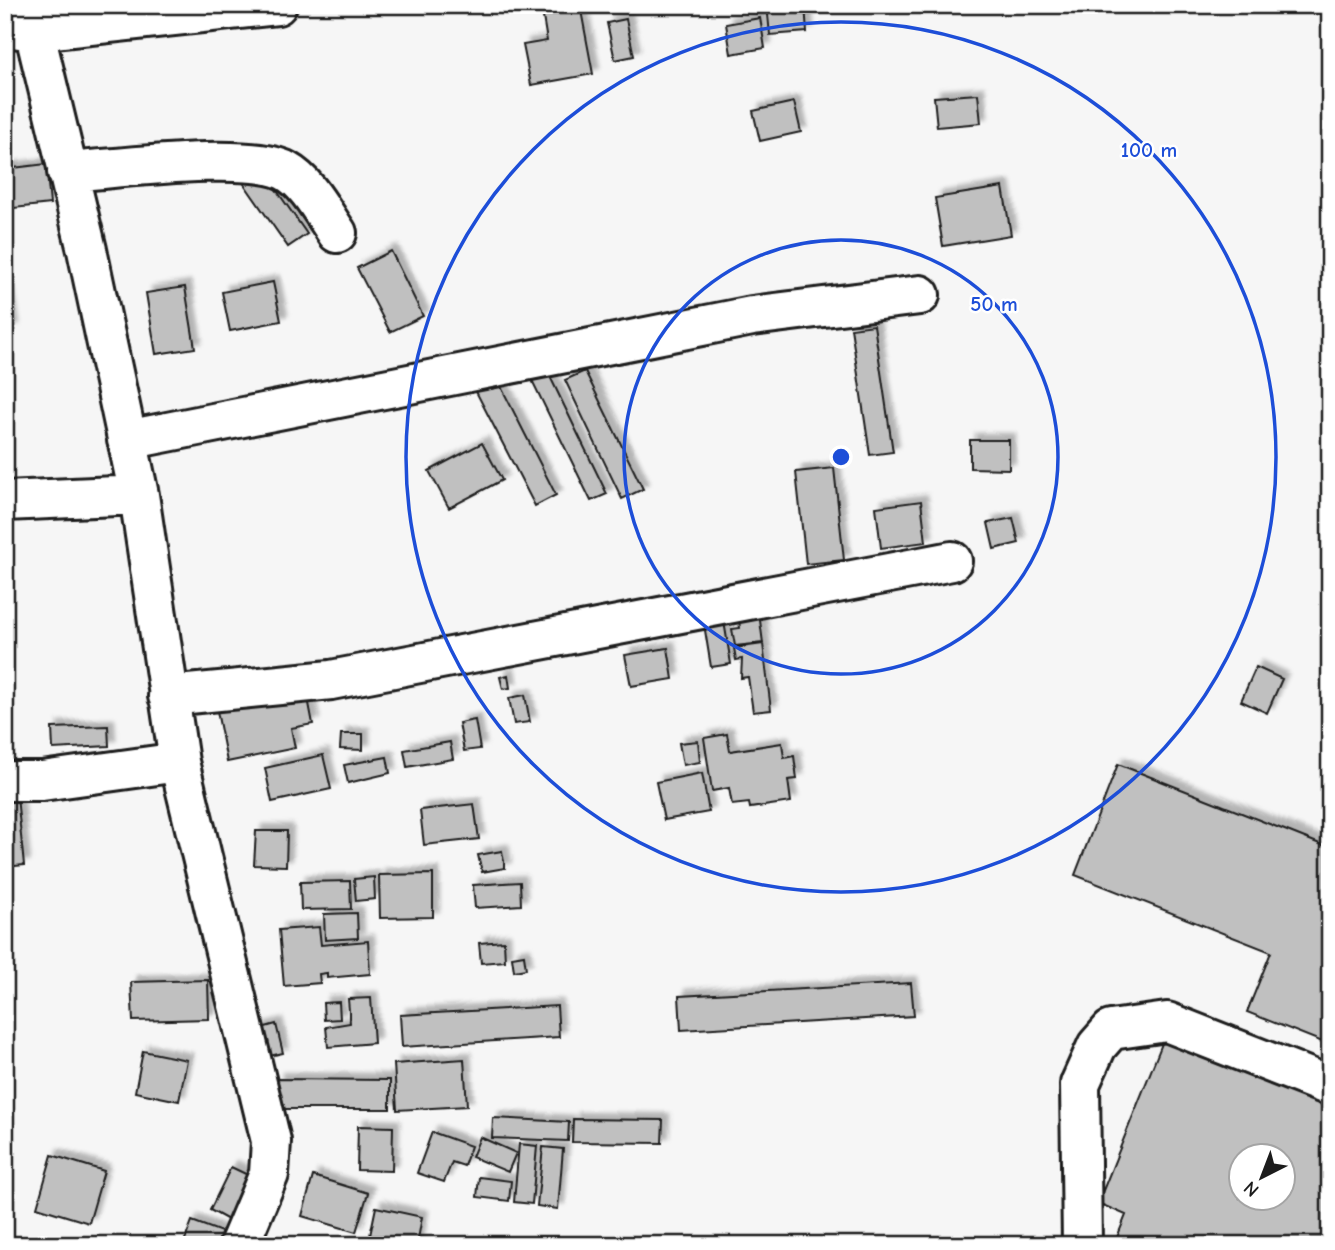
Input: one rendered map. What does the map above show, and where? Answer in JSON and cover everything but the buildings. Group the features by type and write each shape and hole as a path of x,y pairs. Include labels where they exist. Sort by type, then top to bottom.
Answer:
{"street":[{"path":"239,1245 269,1174 271,1141 179,762 139,495 87,250 23,21 277,5"},
{"path":"67,172 242,161 272,165 288,172 302,184 337,233"},
{"path":"127,440 752,316 920,295"},
{"path":"5,501 139,495"},
{"path":"168,696 331,680 952,561"},
{"path":"5,781 42,781 179,762"},
{"path":"1082,1245 1080,1084 1097,1046 1111,1031 1167,1022 1330,1086"}]}
